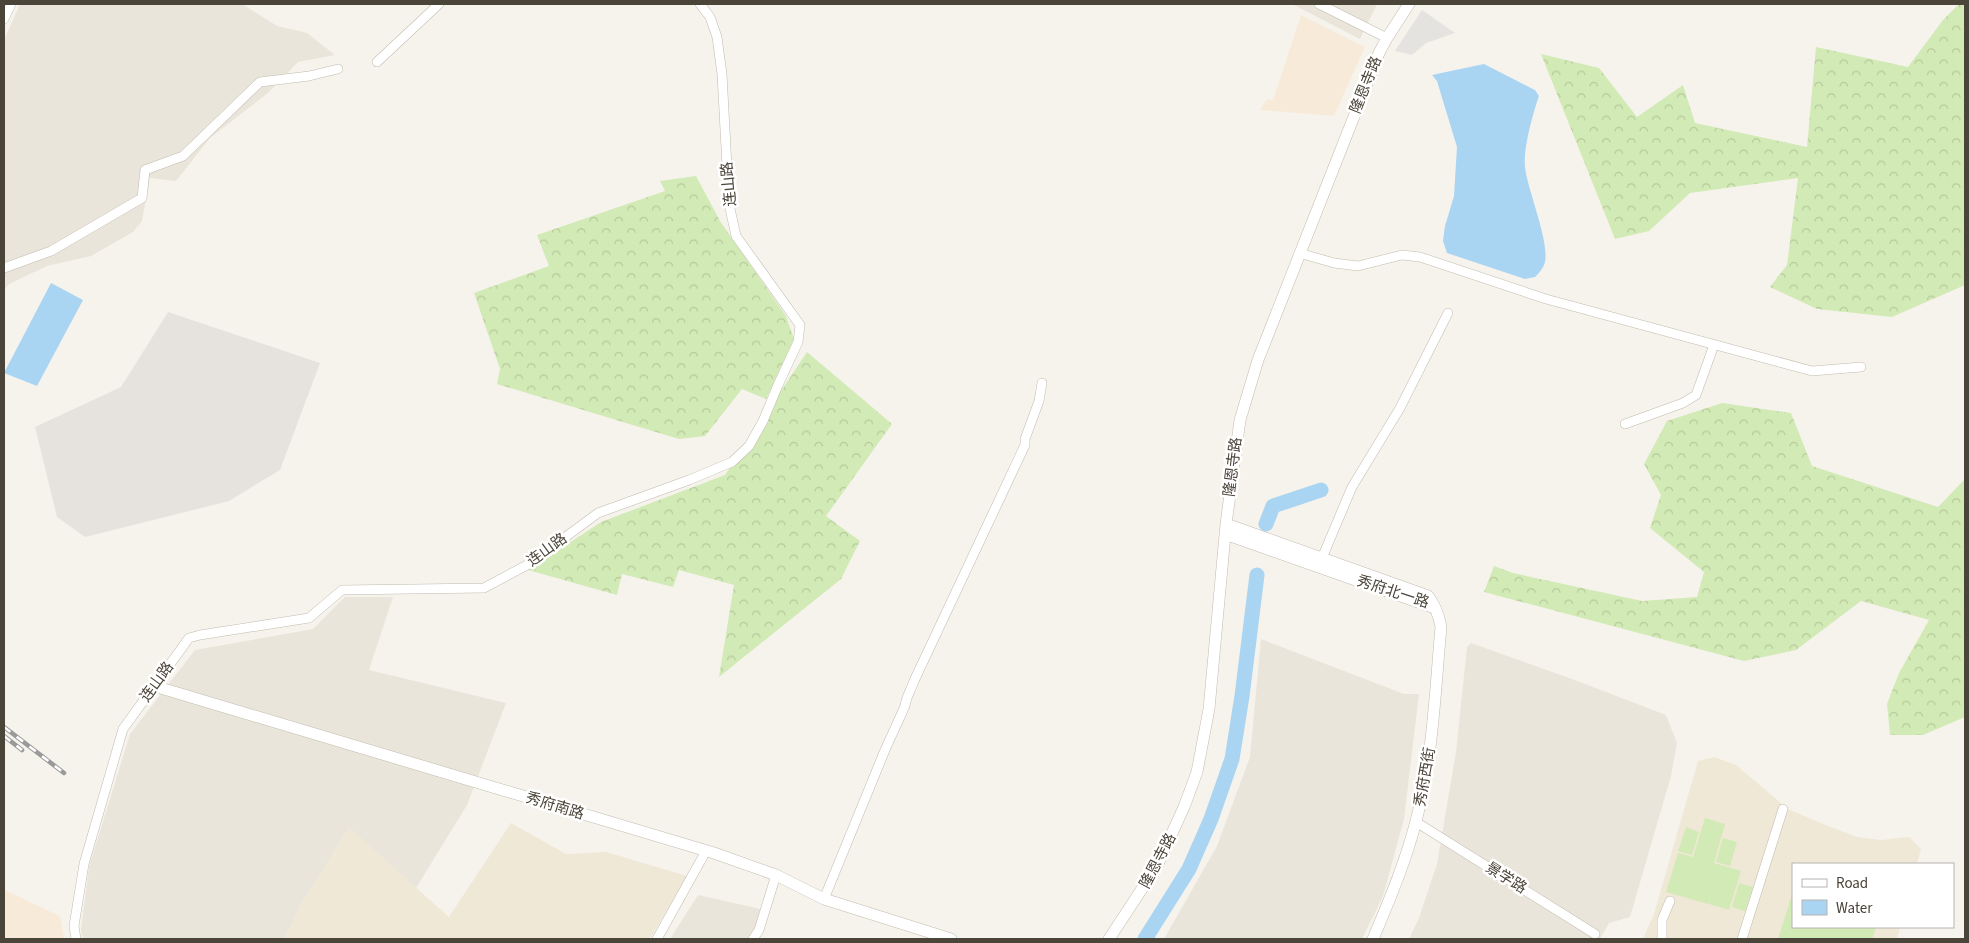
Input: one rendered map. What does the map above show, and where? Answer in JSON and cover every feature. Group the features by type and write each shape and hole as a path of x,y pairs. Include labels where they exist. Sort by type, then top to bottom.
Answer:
{"street":[{"path":"4,18 11,4"},
{"path":"377,62 439,4"},
{"name":"连山路","path":"76,939 74,926 84,864 123,729 189,638 309,618 342,590 484,588 529,564 598,513 689,480 732,462 749,446 763,421 790,362 798,342 800,325 736,236 729,204 722,74 717,37 710,17 700,4"},
{"path":"1319,4 1387,38"},
{"name":"隆恩寺路","path":"1109,939 1157,866 1184,807 1196,772 1209,709 1226,529 1240,420 1258,360 1299,253 1387,38 1409,4"},
{"path":"4,268 50,252 142,198 145,170 183,156 260,82 308,76 338,69"},
{"path":"1299,253 1334,263 1358,266 1402,255 1420,258 1546,299 1812,371 1861,367"},
{"path":"1322,558 1352,487 1400,408 1448,313"},
{"path":"1625,424 1683,403 1696,395 1714,345"},
{"path":"824,899 905,706 906,698 910,694 914,681 1025,445 1025,439 1039,401 1042,382"},
{"name":"秀府北一路","path":"1226,529 1322,558 1428,596 1435,608"},
{"name":"秀府北一路","path":"1226,529 1435,608"},
{"name":"秀府西街","path":"1373,939 1416,822 1427,770 1433,723 1440,627 1435,608"},
{"name":"秀府南路","path":"154,686 706,851 776,875 824,899 950,939"},
{"path":"1742,939 1783,809"},
{"name":"景学路","path":"1416,822 1595,934"},
{"path":"657,939 706,851"},
{"path":"753,939 759,930 776,875"},
{"path":"1662,939 1662,920 1670,902"}],"shaded area":[{"path":"20,4 242,4 277,26 307,33 335,55 298,62 269,92 210,138 176,181 150,178 142,221 133,232 91,256 47,266 9,284 4,290 4,40"},
{"path":"1292,4 1377,4 1360,39"},
{"path":"1422,10 1455,33 1426,43 1412,55 1395,51"},
{"path":"1301,15 1365,47 1334,116 1260,110 1267,99 1273,100"},
{"path":"168,312 320,363 280,470 229,501 85,537 57,517 35,427 121,387"},
{"path":"345,597 393,597 369,670 506,703 467,805 416,888 349,828 301,905 285,939 83,939 81,930 89,867 130,734 195,650 313,629"},
{"path":"1261,639 1404,694 1419,694 1404,819 1383,896 1362,939 1164,939 1217,846 1250,757"},
{"path":"1471,643 1666,715 1677,743 1671,776 1630,917 1609,923 1600,939 1409,939 1419,918 1437,864 1456,752 1467,647"},
{"path":"1714,757 1736,765 1788,809 1857,837 1881,840 1909,837 1921,849 1917,863 1792,863 1792,928 1900,928 1897,939 1643,939 1654,914 1698,761"},
{"path":"511,823 566,854 606,852 687,876 650,939 285,939 301,905 349,828 449,917"},
{"path":"4,890 60,916 64,939 4,939"},
{"path":"698,895 770,911 758,939 670,939"}],"green space":[{"path":"1959,4 1965,4 1965,285 1892,317 1817,309 1770,287 1787,265 1798,178 1690,193 1649,231 1615,239 1541,54 1599,68 1637,117 1683,85 1695,123 1807,147 1816,47 1908,67 1943,20"},
{"path":"696,176 720,221 786,316 794,339 766,399 742,389 705,436 679,439 497,384 500,369 474,293 549,266 537,235 665,191 660,181"},
{"path":"807,352 892,424 826,516 860,541 841,579 719,677 734,585 679,570 673,587 622,574 617,595 528,570 601,522 725,475"},
{"path":"1722,403 1791,413 1812,466 1938,507 1965,479 1965,717 1923,735 1890,735 1887,704 1899,673 1929,620 1861,601 1796,650 1744,661 1484,592 1494,566 1513,573 1642,601 1697,597 1704,572 1650,528 1661,495 1644,464 1667,421"},
{"path":"1705,818 1725,824 1714,863 1741,871 1729,910 1709,904 1710,898 1708,904 1666,892 1678,853 1693,857"},
{"path":"1686,827 1699,832 1692,855 1678,851"},
{"path":"1723,838 1737,842 1730,866 1716,862"},
{"path":"1739,883 1753,887 1745,911 1732,907"},
{"path":"1792,894 1792,928 1876,928 1872,939 1778,939"}],"water":[{"path":"1484,64 1535,90 1539,96 1529,131 1525,159 1527,177 1545,245 1546,257 1544,265 1535,277 1525,279 1447,253 1443,241 1445,226 1454,196 1457,147 1437,81 1432,75"},
{"path":"51,283 83,300 37,386 4,373"}],"waterway":[{"path":"1266,524 1273,506 1321,490"},
{"path":"1145,939 1189,869 1211,819 1232,759 1257,575"}],"railway":[{"path":"4,727 64,773"},
{"path":"4,736 22,750"}]}
